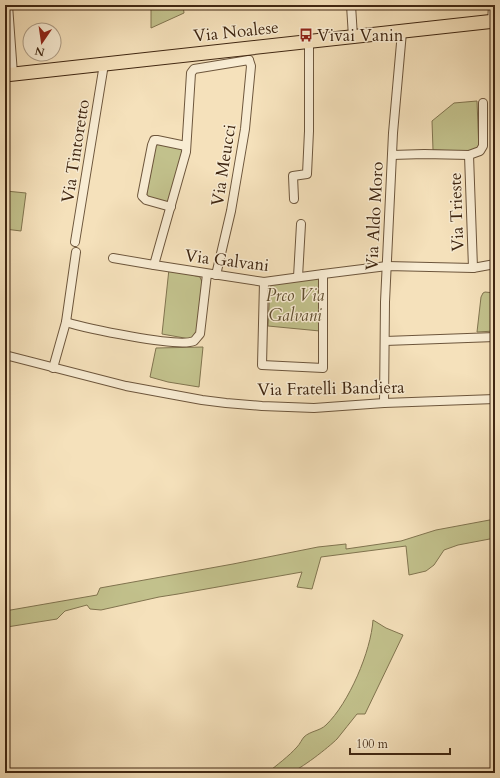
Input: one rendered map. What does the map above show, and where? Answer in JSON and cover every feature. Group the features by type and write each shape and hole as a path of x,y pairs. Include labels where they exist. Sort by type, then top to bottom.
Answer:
{"main road":[{"name":"Via Noalese","path":"9,74 104,64 249,54 309,41 493,22"}],"street":[{"path":"8,5 9,74"},
{"path":"351,5 353,37"},
{"path":"493,5 493,22"},
{"name":"Via Aldo Moro","path":"384,403 387,266 393,133 402,32"},
{"path":"294,200 293,176 307,174 309,131 309,41"},
{"path":"154,265 186,146 192,70 249,54"},
{"name":"Via Meucci","path":"216,275 232,211 245,129 252,66 249,54"},
{"name":"Via Tintoretto","path":"75,242 104,64"},
{"name":"Via Trieste","path":"392,156 424,154 469,155 480,151 483,146 483,103"},
{"path":"170,207 146,200 142,196 152,145 154,140 157,140 186,146"},
{"name":"Via Trieste","path":"469,155 473,268"},
{"path":"298,278 301,224"},
{"path":"53,368 66,322 76,252"},
{"name":"Via Galvani","path":"113,258 264,282 387,266 473,268 495,264"},
{"path":"66,322 104,331 166,342 194,340 200,334 207,274"},
{"path":"264,282 262,365 323,368 323,274"},
{"path":"385,341 495,337"},
{"name":"Via Fratelli Bandiera","path":"5,355 126,386 226,403 314,408 384,403 495,399"}],"green space":[{"path":"151,5 183,5 184,13 151,28"},
{"path":"477,101 479,152 433,150 432,121 454,103"},
{"path":"156,144 184,148 169,205 146,198"},
{"path":"6,191 26,193 21,231 5,229"},
{"path":"169,269 200,277 202,282 197,333 190,339 162,334"},
{"name":"Prco Via Galvani","path":"321,278 320,331 268,326 270,287 276,283"},
{"path":"485,292 495,293 495,331 477,332 481,297"},
{"path":"203,347 199,387 168,382 150,377 156,348"},
{"path":"495,519 495,538 458,545 444,550 434,565 426,571 409,575 406,546 321,557 312,589 297,587 302,572 159,597 101,610 90,609 87,605 65,611 57,619 7,627 5,629 5,611 97,595 100,588 318,547 346,544 346,549 401,541 436,530"},
{"path":"373,620 386,628 403,635 365,714 357,714 337,739 300,768 287,774 267,773 290,754 306,735 321,729 326,725 343,704 363,661 368,646"}],"place":[{"name":"Vivai Vanin","path":"306,35"}]}
